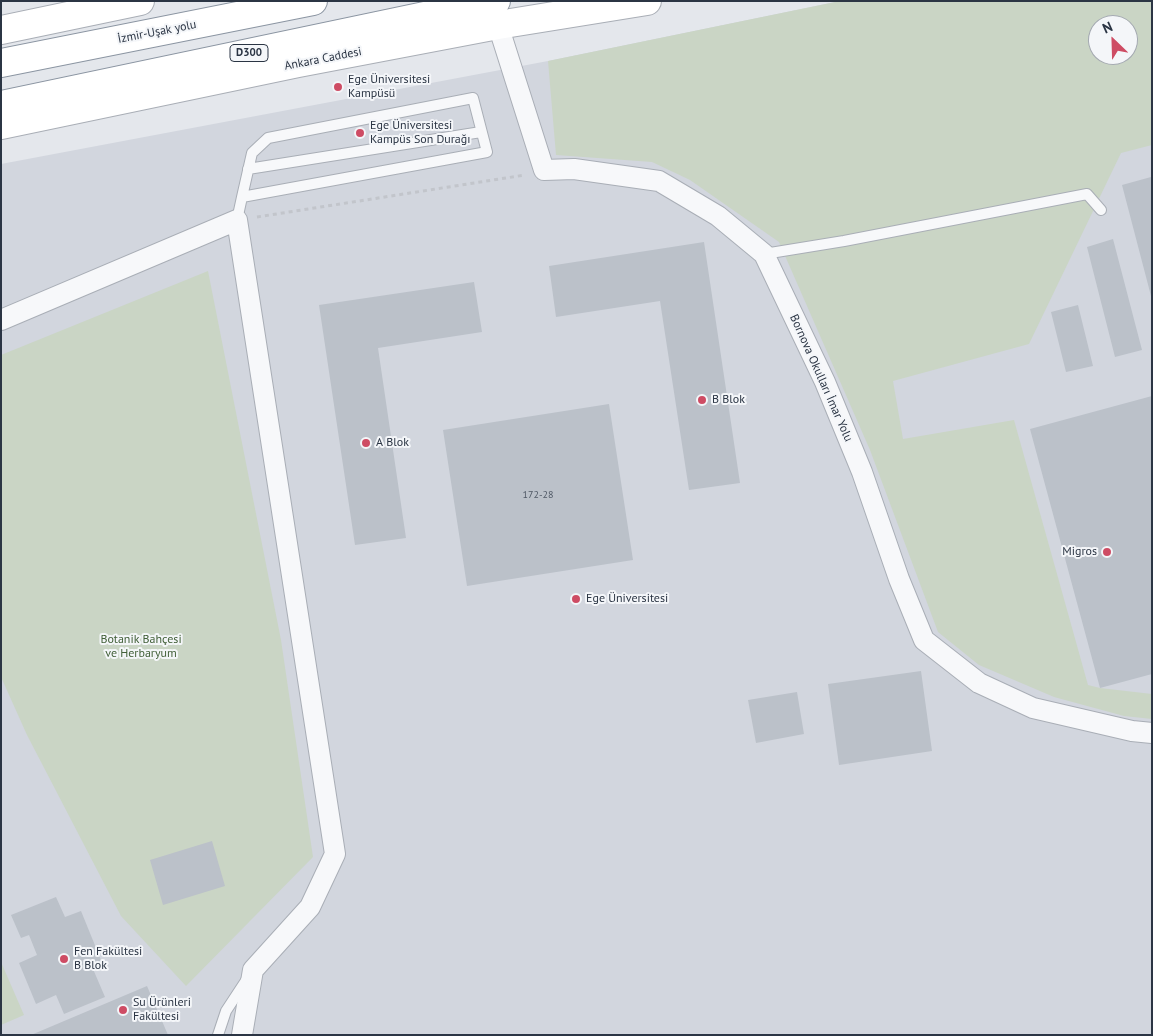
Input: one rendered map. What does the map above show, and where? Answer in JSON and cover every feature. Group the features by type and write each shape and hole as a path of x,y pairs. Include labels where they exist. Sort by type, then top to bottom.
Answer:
{"main road":[{"path":"1,30 140,1"},
{"name":"İzmir-Uşak yolu","path":"1,63 313,1"},
{"name":"Ankara Caddesi","path":"1,105 497,13 647,1"},
{"name":"Ankara Caddesi","path":"1,125 298,63 497,13"}],"street":[{"path":"497,13 544,170"},
{"name":"Bornova Okulları İmar Yolu","path":"544,170 574,168 659,181 718,216 764,254 825,382 848,436 899,579 924,640 979,683 1034,708 1132,731 1152,733"},
{"path":"1,320 237,220 335,854 310,908 253,970 242,1035"}],"lane":[{"path":"237,220 252,153 268,138 473,98 487,152 242,198"},
{"path":"248,169 481,132"},
{"path":"764,254 844,241 1087,194 1101,210"},
{"path":"218,1035 226,1010 253,970"}],"path":[{"path":"237,220 517,176 544,170"}],"shaded area":[{"name":"Ege Üniversitesi","path":"840,1 1152,1 1152,1035 1,1035 1,164 548,61"}],"green space":[{"path":"840,1 1152,1 1152,145 1121,153 1029,344 893,381 903,439 1014,420 1088,685 1152,694 1152,719 1124,716 1054,697 979,665 938,632 870,450 779,242 690,180 652,162 556,155 548,61"},
{"name":"Botanik Bahçesi ve Herbaryum","path":"208,271 281,640 313,857 186,986 121,916 27,735 1,677 1,355"},
{"path":"1,962 24,1015 1,1025"}],"building":[{"path":"1151,177 1152,181 1151,296 1122,185"},
{"path":"1113,239 1142,350 1115,357 1087,247"},
{"name":"B Blok","path":"704,242 740,483 689,490 660,301 556,317 549,266"},
{"name":"A Blok","path":"474,282 482,332 378,348 406,538 355,545 319,305"},
{"path":"1078,305 1093,366 1066,372 1051,312"},
{"name":"Migros","path":"1152,396 1152,674 1100,688 1030,429"},
{"path":"609,404 633,560 467,586 443,430"},
{"path":"921,671 932,751 839,765 828,684"},
{"path":"797,692 804,734 756,743 748,700"},
{"path":"212,841 225,886 163,905 150,860"},
{"name":"Fen Fakültesi B Blok","path":"56,897 65,917 81,911 103,965 93,969 105,997 64,1014 56,995 36,1004 19,963 37,955 29,935 21,938 11,915"},
{"name":"Su Ürünleri Fakültesi","path":"147,986 168,1035 31,1035"}],"place":[{"name":"Ege Üniversitesi Kampüsü","path":"338,87"},
{"name":"Ege Üniversitesi Kampüs Son Durağı","path":"360,133"},
{"name":"B Blok","path":"702,400"},
{"name":"A Blok","path":"366,443"},
{"name":"Migros","path":"1107,552"},
{"name":"Ege Üniversitesi","path":"576,599"},
{"name":"Fen Fakültesi B Blok","path":"64,959"},
{"name":"Su Ürünleri Fakültesi","path":"123,1010"}]}
